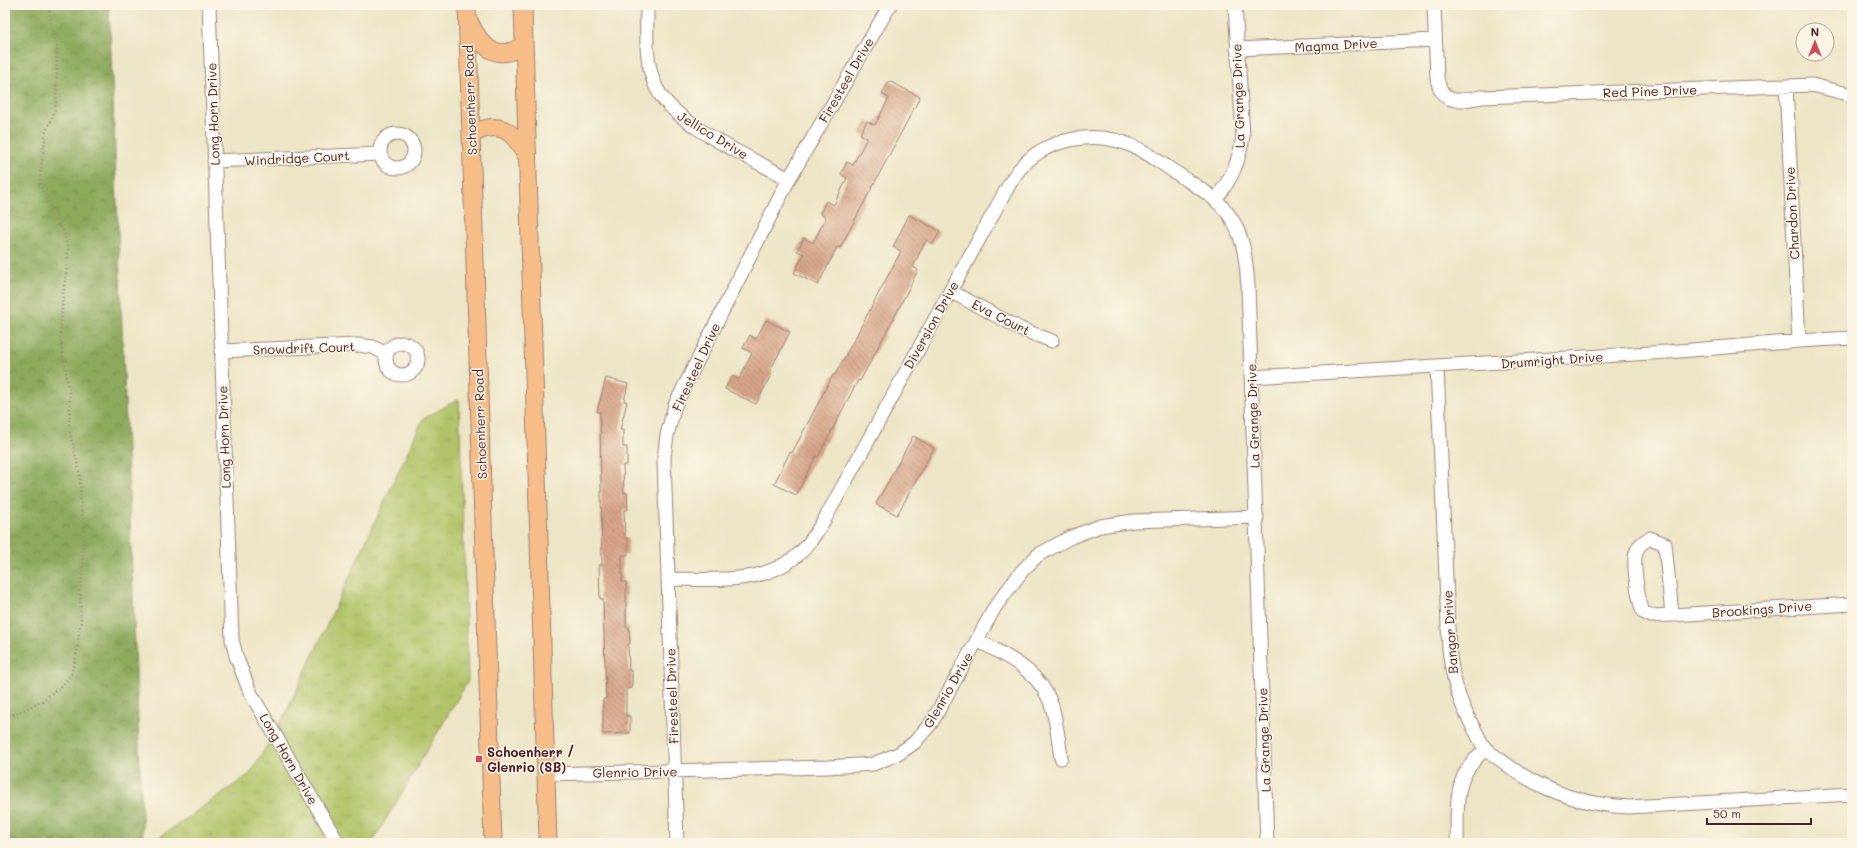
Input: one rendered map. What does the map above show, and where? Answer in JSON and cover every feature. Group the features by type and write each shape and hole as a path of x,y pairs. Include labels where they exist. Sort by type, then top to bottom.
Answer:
{"main road":[{"path":"523,5 548,843"},
{"path":"468,12 476,36 490,50 499,53 508,53 524,45"},
{"name":"Schoenherr Road","path":"468,12 493,843"},
{"path":"471,135 487,128 497,127 506,130 514,135 527,157"}],"street":[{"name":"Long Horn Drive","path":"209,5 230,618 232,639 236,656 250,692 338,843"},
{"name":"Jellico Drive","path":"646,5 647,47 651,71 657,90 674,112 708,134 789,179"},
{"name":"Firesteel Drive","path":"677,843 664,458 667,435 675,405 789,179 890,5"},
{"name":"La Grange Drive","path":"1235,5 1242,136 1240,156 1232,175 1216,199 1234,223 1244,246 1248,285 1267,843"},
{"path":"1434,5 1435,40"},
{"name":"Magma Drive","path":"1237,49 1435,40"},
{"name":"Red Pine Drive","path":"1435,40 1439,90 1447,98 1459,101 1482,97 1812,85 1852,95"},
{"name":"Chardon Drive","path":"1786,86 1799,341"},
{"name":"Diversion Drive","path":"669,579 752,577 775,569 795,558 811,540 826,517 1005,192 1019,170 1037,154 1071,139 1093,136 1113,140 1137,148 1216,199"},
{"name":"Windridge Court","path":"214,161 380,154"},
{"name":"Eva Court","path":"950,291 1021,328 1052,341"},
{"name":"Drumright Drive","path":"1251,377 1437,367 1852,338"},
{"name":"Snowdrift Court","path":"221,351 358,345 373,347 386,354"},
{"name":"Bangor Drive","path":"1437,367 1451,672 1457,694 1466,717 1485,749 1509,767 1550,790 1576,799 1607,806 1629,807 1852,794"},
{"name":"Glenrio Drive","path":"545,774 828,767 873,764 898,754 914,743 932,722 995,607 1022,571 1038,555 1071,537 1100,526 1134,521 1257,517"},
{"name":"Brookings Drive","path":"1672,615 1665,544 1650,538 1641,543 1635,554 1638,601 1643,612 1651,616 1672,615 1852,604"},
{"path":"977,640 1026,668 1038,680 1048,695 1053,708 1061,758"},
{"path":"1457,843 1458,804 1461,783 1467,770 1485,749"}],"path":[{"path":"5,716 15,714 42,701 64,684 72,672 76,657 81,620 80,591 84,523 81,507 80,476 69,428 70,399 60,335 68,249 65,235 41,187 40,175 46,131 53,116 56,102 57,46 51,26 49,5"}],"green space":[{"path":"5,5 109,5 143,843 5,843"},
{"path":"459,399 468,681 372,843 151,843 250,774 284,717 423,419"}],"building":[{"path":"889,81 920,97 840,248 837,247 818,285 794,273 804,254 797,251 804,238 813,243 826,217 820,214 826,201 834,205 847,178 841,174 847,162 853,165 867,138 860,134 867,121 875,125 889,98 882,94"},
{"path":"909,215 940,231 933,244 926,240 913,267 918,270 898,310 860,381 858,380 818,457 816,456 796,495 774,484 833,375 835,375 901,251 893,247"},
{"path":"766,320 790,332 770,371 772,373 756,404 725,389 732,376 739,379 752,353 743,348 750,335 756,339"},
{"path":"606,378 628,384 624,401 627,402 620,430 623,430 623,447 627,447 627,465 623,465 624,493 627,493 628,510 624,510 625,538 628,538 628,555 622,555 622,582 626,582 626,627 629,627 629,671 632,671 632,688 626,689 626,716 630,716 630,733 603,734 603,699 606,699 603,599 600,599 599,565 602,565 600,412 597,412"},
{"path":"913,436 934,448 897,515 876,504"}],"place":[{"name":"Schoenherr / Glenrio (SB)","path":"479,759"}]}
